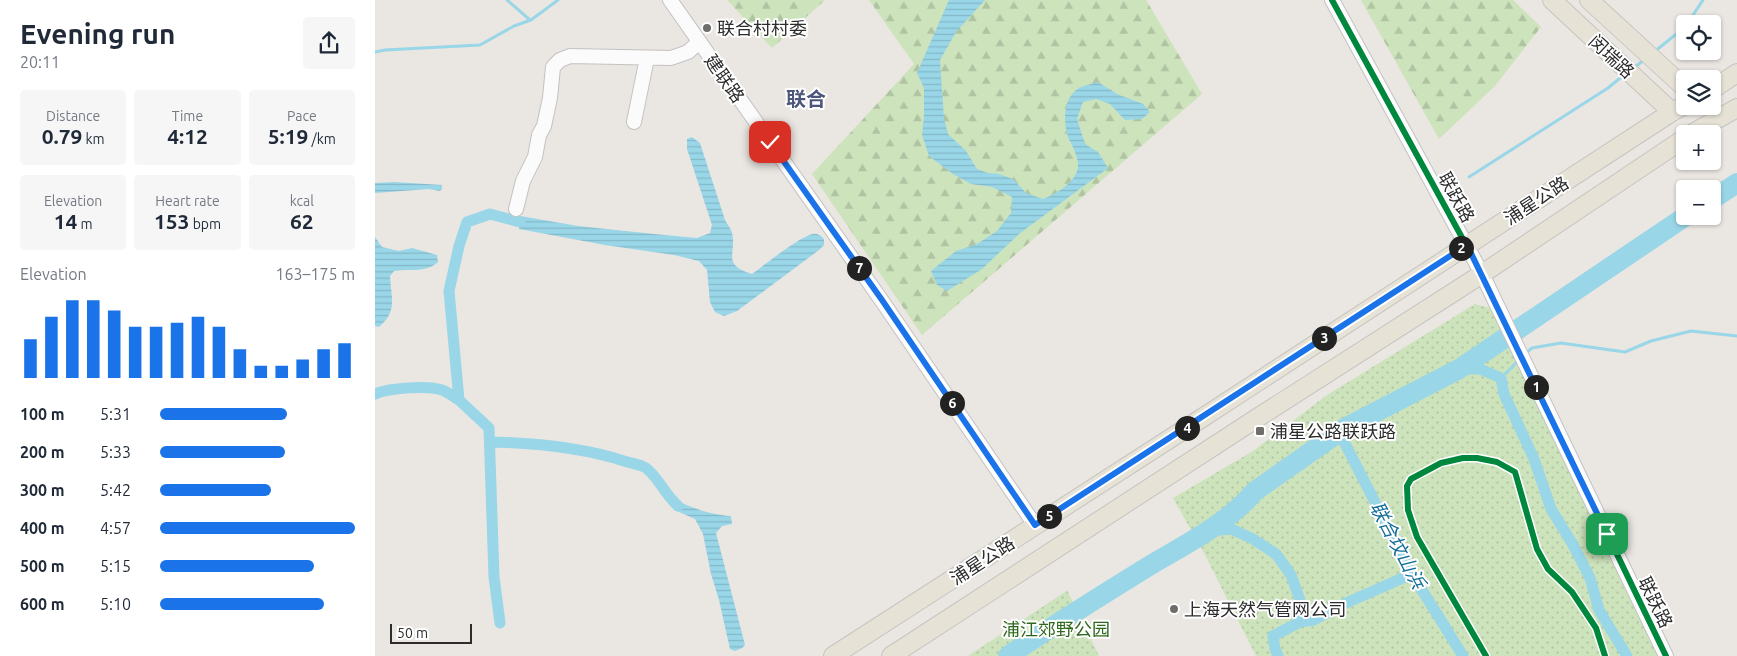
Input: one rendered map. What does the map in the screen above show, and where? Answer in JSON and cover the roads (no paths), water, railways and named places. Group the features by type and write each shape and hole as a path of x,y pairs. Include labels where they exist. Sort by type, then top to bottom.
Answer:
{"main road":[{"name":"闵瑞路","path":"1552,0 1645,86 1676,106"},
{"name":"闵瑞路","path":"1589,0 1676,80"},
{"path":"1721,84 1737,73"},
{"path":"1707,125 1737,108"},
{"name":"浦星公路","path":"833,656 1676,110"},
{"name":"浦星公路","path":"891,656 1482,274 1676,144"}],"street":[{"name":"建联路","path":"670,0 882,300 1035,525"},
{"name":"联跃路","path":"1332,0 1482,274 1666,656"},
{"path":"515,209 523,181 535,157 539,135 544,126 550,98 553,67 560,60 570,56 671,58 688,52 699,42"},
{"path":"634,122 647,58"}],"water":[{"path":"949,0 985,0 956,32 940,60 944,119 948,134 966,151 977,169 1013,179 1026,193 1043,199 1065,187 1077,172 1077,158 1065,124 1067,104 1074,92 1081,87 1098,82 1117,94 1143,104 1150,112 1142,119 1125,120 1110,104 1096,99 1083,102 1077,119 1085,144 1098,152 1108,168 1019,234 982,269 947,291 937,285 931,271 956,251 977,244 997,231 1011,213 1012,197 992,187 971,184 953,174 929,156 922,135 924,88 917,73"},
{"path":"692,137 700,143 725,220 731,230 733,238 732,256 736,266 752,274 807,236 816,234 824,239 824,245 819,250 737,311 724,316 715,312 710,302 707,270 699,261 674,255 605,245 519,229 520,216 578,226 697,238 710,233 712,225 687,149 687,139"},
{"path":"394,182 442,185 442,189 440,191 429,189 375,193 375,183"},
{"path":"375,237 382,247 399,251 412,248 437,255 438,262 427,268 394,271 390,276 391,310 379,327 375,326"},
{"path":"679,502 704,511 731,516 732,524 722,526 716,533 745,645 735,651 730,649 703,534 695,519 677,511"}],"waterway":[{"path":"507,0 530,20"},
{"path":"375,52 480,45 514,26 531,20 558,0"},
{"path":"1693,15 1703,0"},
{"path":"1654,52 1676,34"},
{"path":"1634,68 1645,59"},
{"path":"1469,177 1608,88 1625,74"},
{"path":"1721,194 1737,183"},
{"path":"500,623 494,577 489,428 459,400 449,291 459,246 467,222 490,214 520,222"},
{"path":"1008,656 1149,566 1205,533 1232,514 1255,491 1345,428 1459,369 1676,223"},
{"path":"1525,354 1532,348 1561,343 1625,352 1651,341 1691,331 1737,336"},
{"path":"1501,378 1519,360"},
{"path":"1459,369 1480,369 1501,378 1504,394 1534,459 1551,509 1572,543 1590,578 1599,610 1627,656"},
{"path":"375,394 418,387 436,388 449,393 459,400"},
{"name":"联合坟山浜","path":"1339,432 1412,574 1463,656"},
{"path":"490,442 524,443 574,449 641,466 651,472 678,506"},
{"path":"1207,531 1231,529 1253,539 1276,554 1291,575 1300,600 1300,622 1273,636 1278,656"},
{"path":"1300,622 1314,620 1346,603 1412,574"}],"place":[{"name":"联合村村委","path":"707,28"},
{"name":"浦星公路联跃路","path":"1260,431"},
{"name":"上海天然气管网公司","path":"1174,609"}],"district":[{"name":"联合","path":"806,98"}],"park label":[{"name":"浦江郊野公园","path":"1056,629"}]}
